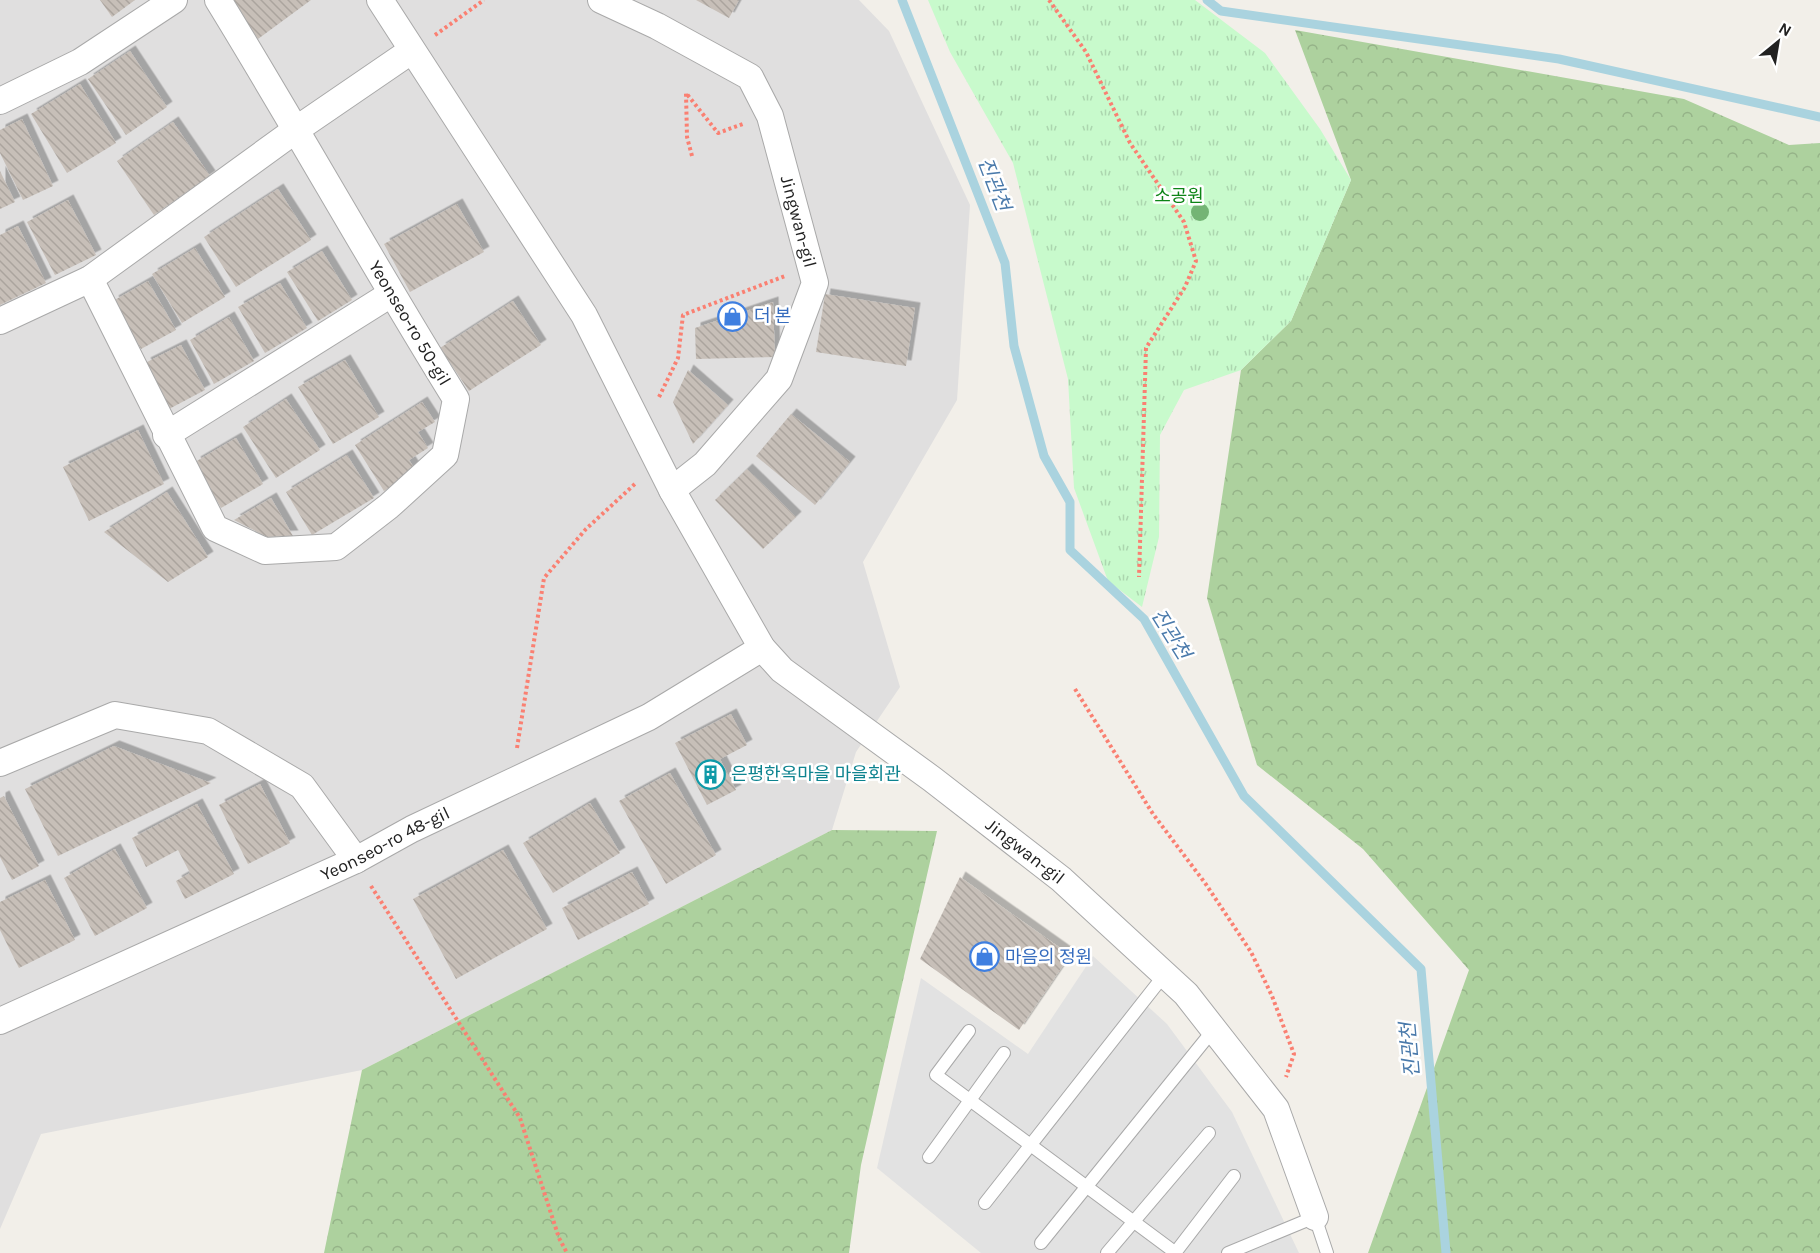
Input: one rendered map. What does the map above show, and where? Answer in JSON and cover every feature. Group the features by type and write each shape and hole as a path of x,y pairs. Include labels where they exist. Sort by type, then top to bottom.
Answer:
{"street":[{"path":"0,101 80,62 174,0"},
{"name":"Yeonseo-ro 50-gil","path":"90,279 166,435 215,528 265,551 336,547 389,506 446,455 456,399 391,294 297,129 218,0"},
{"name":"Jingwan-gil","path":"380,0 584,315 672,490 762,648 782,670 932,779 1061,879 1165,974 1215,1028 1276,1109 1315,1217"},
{"name":"Jingwan-gil","path":"600,0 657,26 750,77 770,116 815,283 779,379 705,464 672,490"},
{"path":"0,321 90,279 297,129 411,51"},
{"path":"166,435 391,294"},
{"name":"Yeonseo-ro 48-gil","path":"0,1021 356,860 412,829 649,717 762,648"},
{"path":"0,763 115,715 208,731 302,786 356,860"}],"lane":[{"path":"985,1203 1165,974"},
{"path":"1041,1243 1215,1028"},
{"path":"969,1032 936,1075 1176,1253 1234,1176"},
{"path":"929,1157 1004,1053"},
{"path":"1107,1253 1209,1133"},
{"path":"1228,1253 1315,1217"},
{"name":"Jingwan-gil","path":"1315,1217 1327,1253"}],"path":[{"path":"435,36 484,0"},
{"path":"1049,0 1086,52 1130,143 1184,222 1196,261 1185,287 1146,348 1139,577"},
{"path":"692,156 687,137 686,93 718,133 770,116"},
{"path":"657,401 678,358 683,315 811,266"},
{"path":"516,753 544,578 586,529 638,480"},
{"path":"1075,689 1153,814 1251,951 1272,996 1294,1054 1284,1084"},
{"path":"371,886 520,1118 567,1253"}],"shaded area":[{"path":"0,0 859,0 889,31 970,205 957,400 863,562 900,687 856,752 832,830 362,1070 41,1134 0,1229"},
{"path":"1093,956 1167,1024 1232,1112 1299,1253 981,1253 877,1168 921,978 1028,1054"}],"green space":[{"name":"소공원","path":"928,0 1195,0 1265,53 1320,129 1351,180 1291,321 1241,370 1184,390 1160,435 1159,537 1142,607 1108,581 1074,488 1068,379 1013,163 950,52"},
{"path":"1295,30 1684,99 1789,145 1820,143 1820,1253 1368,1253 1469,970 1363,849 1257,765 1207,598 1241,370 1291,321 1351,180"},
{"path":"832,830 937,831 861,1165 849,1253 324,1253 362,1070"}],"building":[{"path":"100,0 135,0 112,17"},
{"path":"230,0 311,0 258,39"},
{"path":"696,0 739,0 729,18"},
{"path":"130,51 167,107 126,135 88,79"},
{"path":"80,84 116,143 67,173 31,114"},
{"path":"22,119 53,186 23,200 0,153 0,130"},
{"path":"173,122 210,176 154,215 117,161"},
{"path":"0,171 15,202 0,209"},
{"path":"278,189 311,240 236,287 204,237"},
{"path":"68,200 96,255 55,275 27,222"},
{"path":"457,204 484,252 410,292 384,244"},
{"path":"18,226 46,283 0,305 0,235"},
{"path":"195,248 225,297 182,323 152,274"},
{"path":"322,251 352,300 318,321 287,272"},
{"path":"148,281 176,330 141,349 113,301"},
{"path":"280,283 307,328 265,353 238,307"},
{"path":"825,294 915,308 906,366 816,352"},
{"path":"513,301 541,345 469,391 440,348"},
{"path":"773,302 775,357 696,359 695,328"},
{"path":"229,317 254,361 214,384 190,340"},
{"path":"181,345 205,390 169,409 145,363"},
{"path":"345,360 379,417 333,444 298,387"},
{"path":"688,370 728,405 693,444 673,402"},
{"path":"286,399 320,450 276,478 243,427"},
{"path":"422,402 435,422 418,432 428,448 409,460 416,471 384,491 355,445"},
{"path":"791,414 850,462 815,505 756,456"},
{"path":"138,430 164,484 89,521 63,467"},
{"path":"236,438 263,484 221,508 195,462"},
{"path":"347,455 374,498 312,535 286,492"},
{"path":"747,469 796,517 763,549 715,500"},
{"path":"167,492 208,557 168,582 104,532"},
{"path":"271,498 293,536 267,537 234,520"},
{"name":"은평한옥마을 마을회관","path":"731,714 747,745 720,759 736,790 707,805 675,743"},
{"path":"114,746 211,783 58,856 25,789"},
{"path":"670,773 716,855 666,884 619,801"},
{"path":"260,784 290,843 248,864 219,805"},
{"path":"4,796 39,866 12,880 0,857 0,798"},
{"path":"590,803 620,853 553,893 523,843"},
{"path":"197,804 234,874 185,899 176,881 190,873 178,850 146,867 132,838"},
{"path":"115,849 147,908 95,936 64,878"},
{"path":"503,850 547,929 456,979 413,899"},
{"path":"632,872 649,904 578,940 562,908"},
{"path":"960,877 1070,955 1019,1030 920,959"},
{"path":"45,880 75,940 19,968 0,930 0,902"}],"waterway":[{"name":"진관천","path":"902,0 1005,263 1014,346 1044,456 1070,502 1070,550 1144,619 1244,796 1421,969 1446,1253"},
{"path":"1207,0 1221,11 1559,59 1820,117"}],"place":[{"name":"더 본","path":"733,316"},
{"name":"은평한옥마을 마을회관","path":"710,774"},
{"name":"마음의 정원","path":"984,957"}]}
